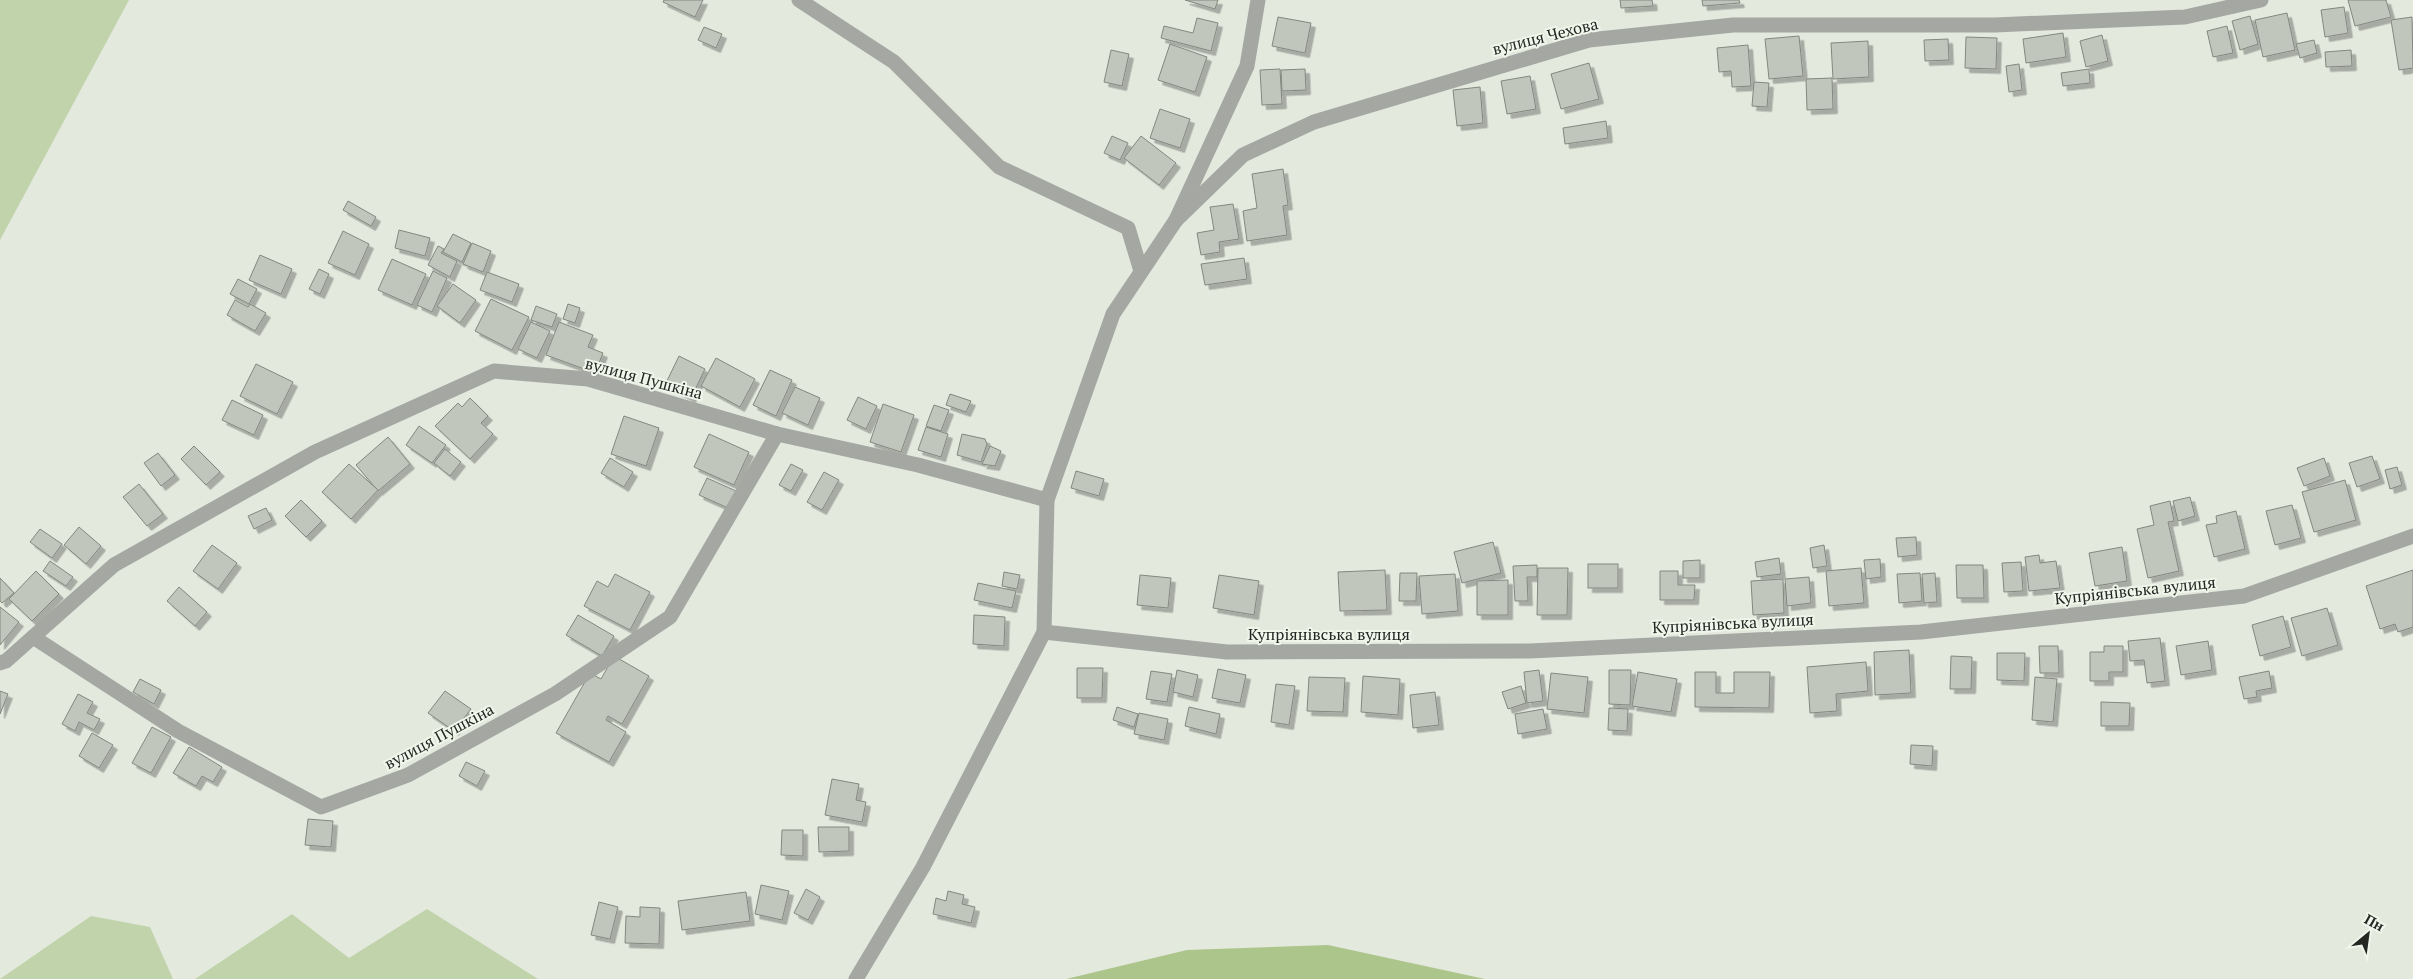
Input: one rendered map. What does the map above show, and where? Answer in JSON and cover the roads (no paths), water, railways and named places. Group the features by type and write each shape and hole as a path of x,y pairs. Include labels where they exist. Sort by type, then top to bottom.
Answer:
{"street":[{"path":"799,0 894,62 999,167 1128,228 1141,271"},
{"path":"856,979 923,867 1044,632 1047,500 1113,314 1176,220 1247,66 1258,0"},
{"name":"вулиця Чехова","path":"1176,220 1243,155 1314,122 1589,40 1733,25 1995,25 2184,17 2261,0"},
{"name":"вулиця Пушкіна","path":"0,663 6,661 114,565 315,452 494,371 588,379 777,434 918,465 1047,500"},
{"name":"вулиця Пушкіна","path":"33,637 178,731 321,807 408,775 555,694 670,616 777,434"},
{"name":"Купріянівська вулиця","path":"1044,632 1227,652 1530,651 1921,632 2244,596 2413,536"}]}
